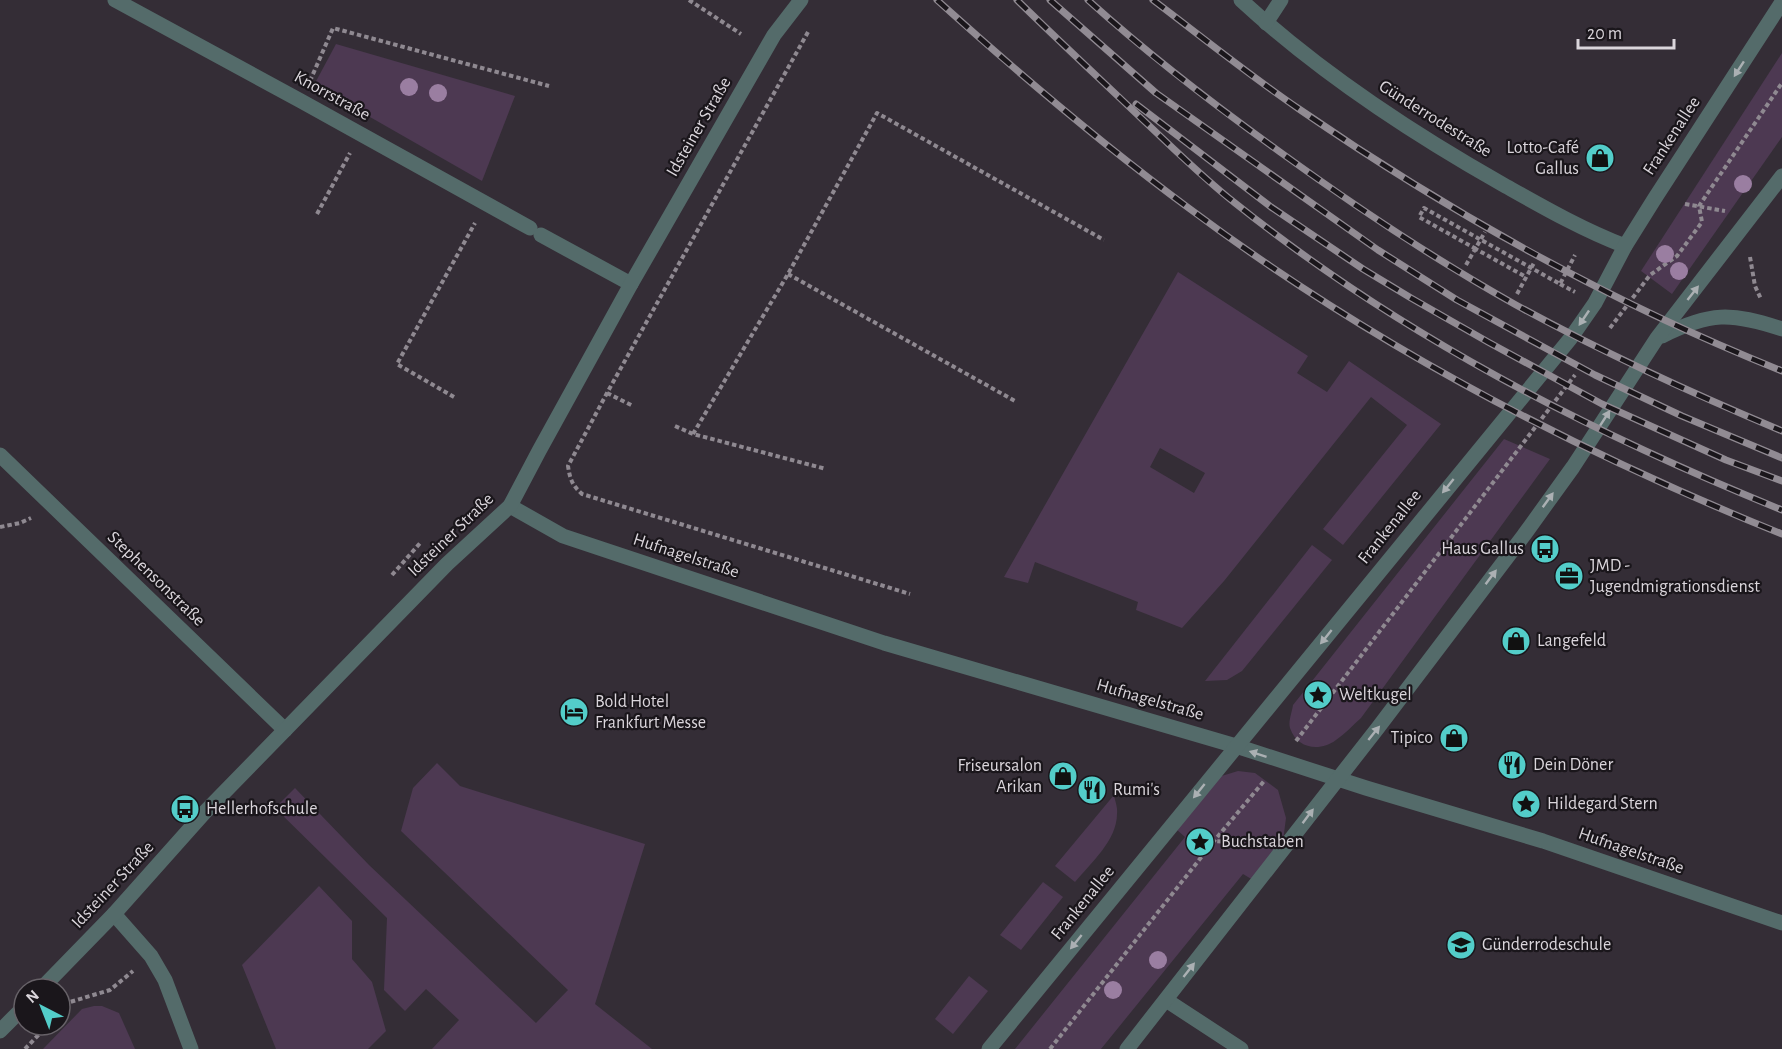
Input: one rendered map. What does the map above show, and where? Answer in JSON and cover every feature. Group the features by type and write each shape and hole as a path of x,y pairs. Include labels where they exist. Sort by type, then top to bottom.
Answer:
{"street":[{"name":"Knorrstraße","path":"115,0 302,100 631,285"},
{"name":"Idsteiner Straße","path":"53,977 114,914 204,813 447,564 510,507 631,285 774,35 801,0"},
{"name":"Günderrodestraße","path":"1241,0 1361,96 1447,153 1585,230 1625,246"},
{"path":"1266,22 1281,0"},
{"name":"Frankenallee","path":"989,1049 1570,339 1594,303 1625,246 1782,2"},
{"path":"1127,1049 1377,729 1573,467 1657,338 1749,222 1782,176"},
{"path":"1657,338 1689,322 1708,317 1728,316 1780,329"},
{"name":"Stephensonstraße","path":"0,455 285,730"},
{"name":"Hufnagelstraße","path":"510,507 563,536 873,639 1236,746 1543,841 1782,923"},
{"path":"114,914 151,956 165,980 191,1049"},
{"path":"1166,1000 1241,1049"},
{"path":"0,1031 12,1019"}],"path":[{"path":"689,0 741,34"},
{"path":"302,100 333,28 549,86"},
{"path":"809,29 568,466 573,486 582,494 910,594"},
{"path":"1650,275 1677,256 1702,222 1699,206 1782,83"},
{"path":"693,434 788,274 877,113 1104,240"},
{"path":"317,213 360,134"},
{"path":"454,397 397,364 485,203"},
{"path":"1685,204 1730,212"},
{"path":"1476,249 1419,217 1424,208 1560,284 1575,255"},
{"path":"1749,222 1749,255 1755,286 1764,308 1780,329"},
{"path":"1461,229 1456,238 1526,277"},
{"path":"1466,265 1485,232"},
{"path":"1517,294 1535,261"},
{"path":"788,274 1015,402"},
{"path":"607,393 633,406"},
{"path":"675,426 693,434 826,469"},
{"path":"1050,1049 1214,841 1281,761 1522,447"},
{"path":"0,527 20,523 36,516 51,504"},
{"path":"392,575 421,542"},
{"path":"1176,820 1214,841 1286,846"},
{"path":"72,1001 110,990"},
{"path":"25,1049 36,1037"}],"shaded area":[{"path":"336,44 515,96 482,181 314,85"},
{"path":"1782,53 1782,137 1672,294 1641,271"},
{"path":"1178,272 1308,356 1297,373 1327,392 1349,361 1441,424 1343,545 1323,529 1407,425 1371,397 1224,581 1182,628 1136,610 1138,602 1035,562 1028,583 1004,577","holes":["1160,448 1205,473 1194,493 1150,467"]},
{"path":"1504,439 1550,459 1361,718 1330,744 1316,747 1303,744 1293,735 1290,728 1293,705"},
{"path":"1312,545 1332,560 1242,671 1227,680 1205,681"},
{"path":"437,763 460,786 645,844 595,1004 652,1049 432,1049 459,1020 426,989 405,1011 384,990 387,918 275,808 295,788 369,865 536,1023 568,990 401,831 413,788"},
{"path":"1238,771 1255,773 1278,790 1286,818 1283,841 1253,880 1243,874 1101,1049 1015,1049 1185,837 1176,829 1215,778"},
{"path":"1114,795 1117,812 1113,833 1102,851 1075,882 1055,866"},
{"path":"1043,882 1063,897 1021,950 1000,935"},
{"path":"319,886 352,921 352,959 372,982 386,1031 368,1049 276,1049 242,965"},
{"path":"969,976 988,991 953,1034 935,1019"},
{"path":"102,1006 119,1013 135,1049 43,1049 55,1037 72,1037 72,1019 82,1009"}],"railway":[{"path":"937,0 1029,81 1125,159 1190,209 1329,305 1476,391 1551,430 1627,467 1782,534"},
{"path":"1017,0 1211,183 1298,251 1363,296 1429,337 1567,413 1709,480 1782,510"},
{"path":"1050,0 1156,93 1378,250 1457,300 1595,375 1682,416 1782,458"},
{"path":"1088,0 1158,60 1230,116 1337,193 1425,251 1516,305 1614,356 1782,431"},
{"path":"1153,0 1299,109 1473,220 1594,286 1782,371"},
{"path":"1136,104 1271,207 1363,269 1411,298 1602,404 1726,460 1782,481"}],"place":[{"name":"Lotto-Café Gallus","path":"1600,158"},
{"name":"Haus Gallus","path":"1545,549"},
{"name":"JMD - Jugendmigrationsdienst","path":"1569,576"},
{"name":"Langefeld","path":"1516,641"},
{"name":"Weltkugel","path":"1318,695"},
{"name":"Bold Hotel Frankfurt Messe","path":"574,712"},
{"name":"Tipico","path":"1454,738"},
{"name":"Dein Döner","path":"1512,765"},
{"name":"Friseursalon Arikan","path":"1063,776"},
{"name":"Rumi's","path":"1092,790"},
{"name":"Hildegard Stern","path":"1526,804"},
{"name":"Hellerhofschule","path":"185,809"},
{"name":"Buchstaben","path":"1200,842"},
{"name":"Günderrodeschule","path":"1461,945"}]}
